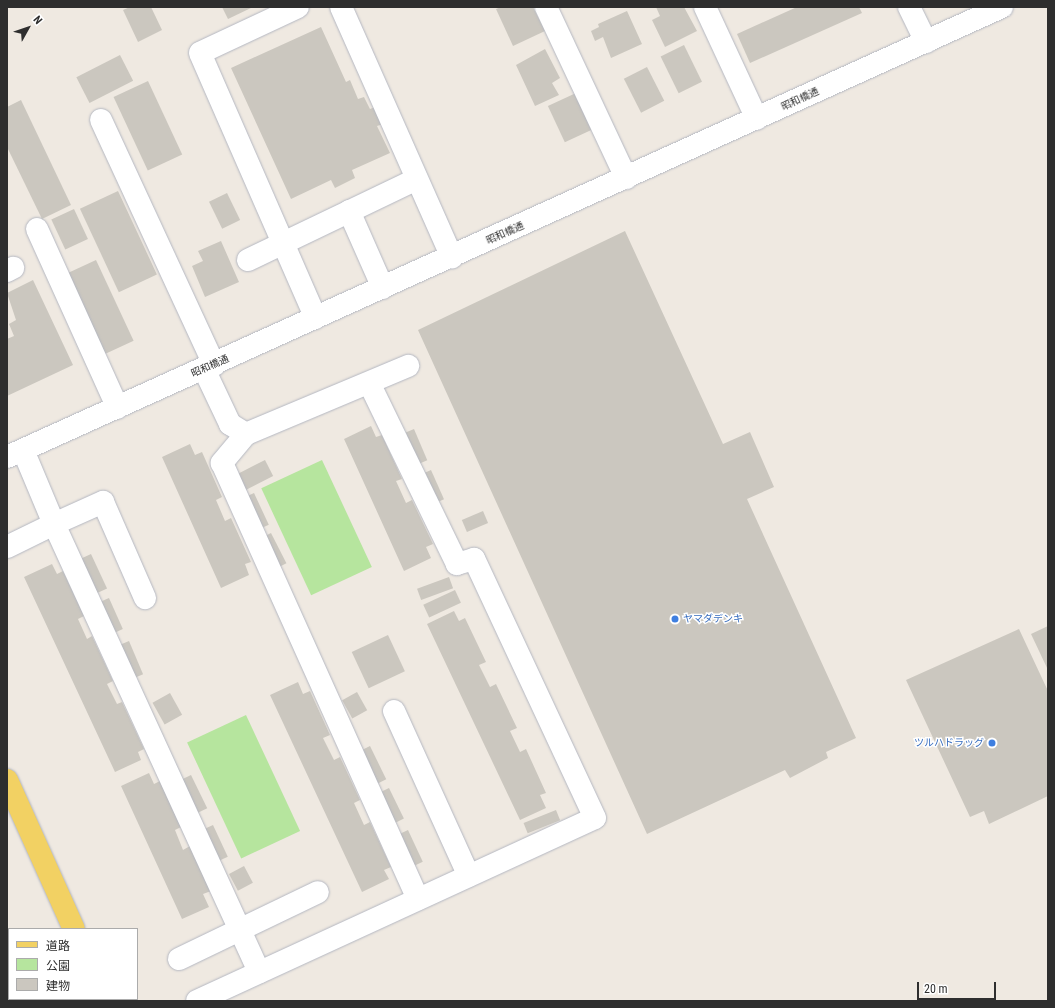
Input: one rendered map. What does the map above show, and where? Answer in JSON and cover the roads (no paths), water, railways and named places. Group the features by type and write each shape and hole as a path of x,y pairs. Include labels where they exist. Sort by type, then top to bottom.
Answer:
{"main road":[{"path":"7,780 74,928"}],"street":[{"path":"298,7 200,53 316,318"},
{"path":"341,7 452,257"},
{"path":"546,7 626,178"},
{"path":"705,7 757,119"},
{"path":"909,7 926,42"},
{"name":"昭和橋通","path":"15,453 209,367 1002,7"},
{"path":"101,120 209,367 230,424 246,434"},
{"path":"248,260 417,179"},
{"path":"349,211 383,288"},
{"path":"37,229 118,408"},
{"path":"408,366 246,434 222,462 418,899"},
{"path":"197,1001 596,818 474,559 457,564 369,383"},
{"path":"15,453 54,524 259,972"},
{"path":"7,547 103,502 145,598"},
{"path":"394,711 469,876"},
{"path":"179,959 240,931 318,892"}],"place":[{"name":"ヤマダデンキ","path":"675,619"},
{"name":"ツルハドラッグ","path":"992,743"}]}
